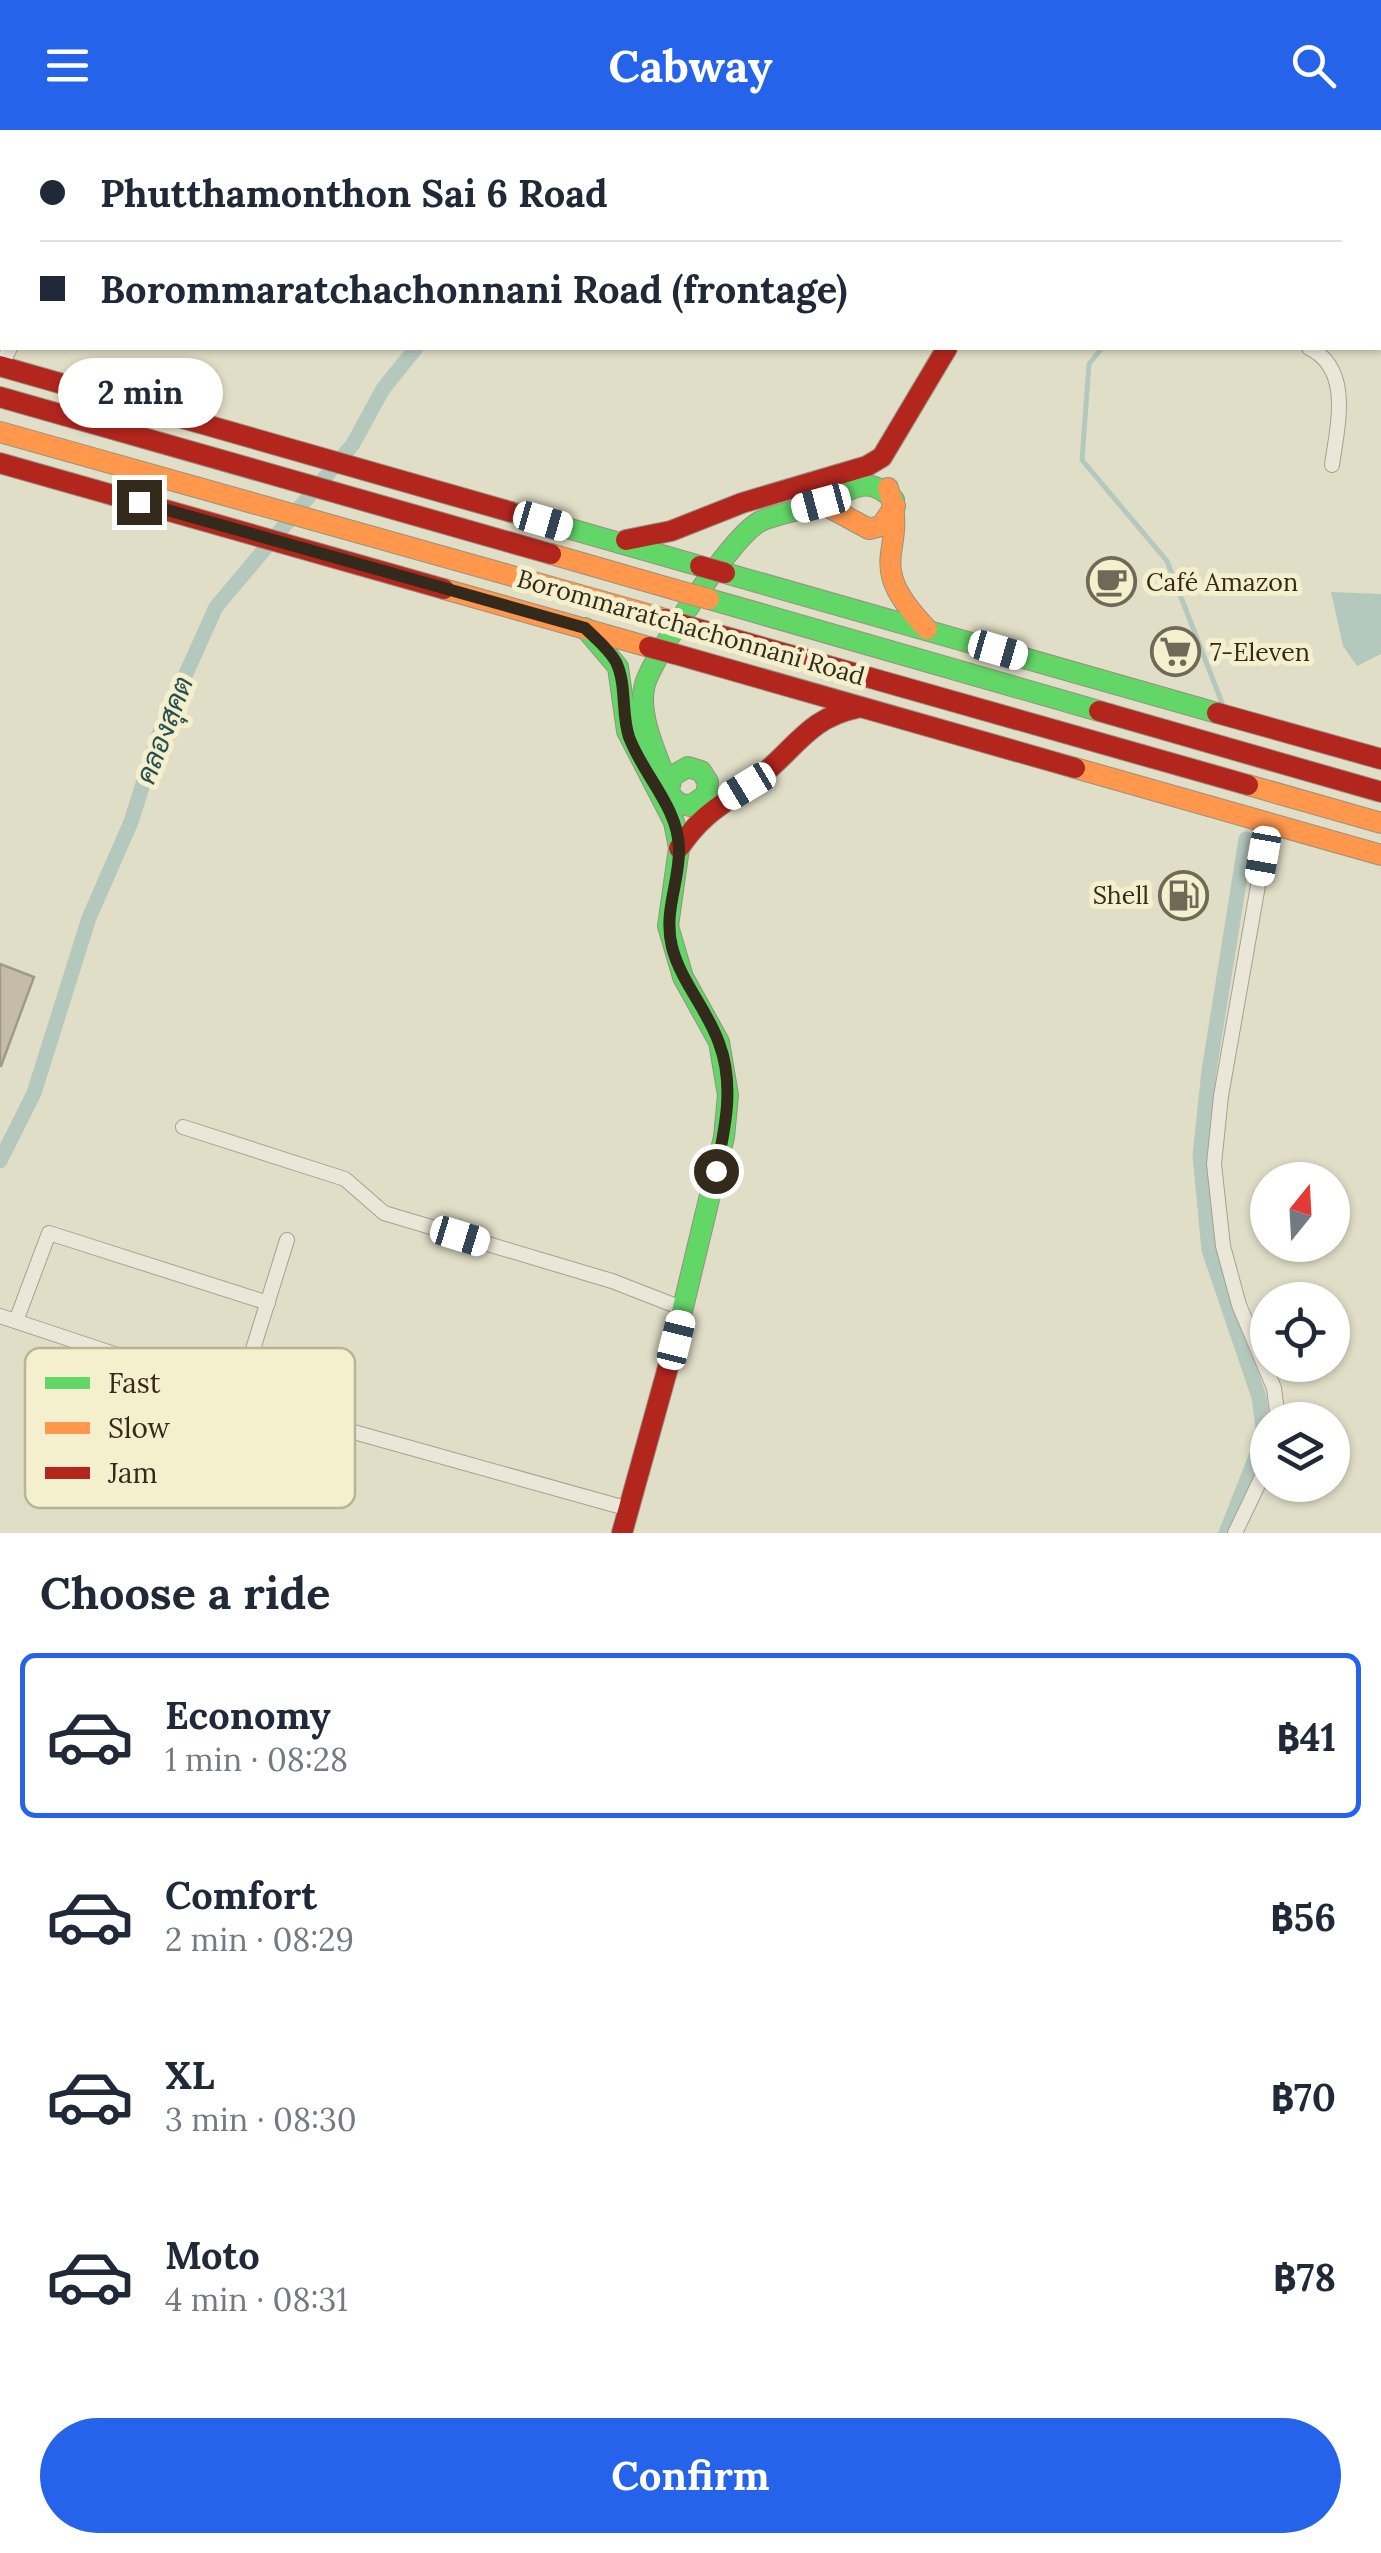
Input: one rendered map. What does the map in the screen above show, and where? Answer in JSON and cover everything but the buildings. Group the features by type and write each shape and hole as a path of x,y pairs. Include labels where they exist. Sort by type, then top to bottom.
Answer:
{"main road":[{"path":"843,477 882,457 946,350"},
{"path":"0,366 1381,759"},
{"name":"Borommaratchachonnani Road","path":"0,397 1377,790"},
{"name":"Borommaratchachonnani Road","path":"0,432 1381,823"},
{"path":"882,457 892,498 889,576 898,596 927,630"},
{"path":"0,463 1381,855"},
{"path":"616,542 659,535 742,503 843,477 873,476 892,498"},
{"path":"622,1533 684,1308 724,1137 728,1094 719,1042 683,976 668,926 679,848 670,791 644,710 652,667 738,535 768,517 821,503 863,482 880,486 892,498"},
{"path":"821,503 869,529 881,526 892,498"},
{"path":"585,628 618,667 627,731 674,822"},
{"path":"679,848 700,818 762,775 821,717 863,708"},
{"path":"642,766 684,806 728,797"},
{"path":"670,791 676,772 694,768 708,782 702,801"}],"street":[{"path":"1311,350 1334,375 1340,396 1332,465"},
{"path":"1268,823 1221,1096 1214,1164 1223,1246 1239,1305 1274,1388 1276,1402"},
{"path":"183,1126 345,1178 384,1213 612,1282 684,1308"},
{"path":"16,1322 49,1233 268,1303"},
{"path":"254,1348 287,1240"},
{"path":"0,1316 97,1348"},
{"path":"355,1433 628,1509"},
{"path":"1235,1533 1250,1502"}],"shaded area":[{"path":"1331,592 1381,594 1381,654 1357,666 1343,646"}],"waterway":[{"name":"คลองสุคต","path":"0,1161 34,1093 89,918 131,822 158,736 216,607 353,444 383,389 414,350"},
{"path":"1100,350 1089,364 1082,460 1167,561 1222,703"},
{"path":"1226,1533 1264,1436 1259,1397 1209,1250 1200,1155 1209,1071 1246,839"}],"traffic: fast":[{"path":"669,788 646,723 645,684 679,622 732,548 761,521 813,506 858,487 875,487 894,500"},
{"path":"511,512 700,566"},
{"path":"725,573 1217,713"},
{"path":"709,599 1099,711"},
{"path":"585,628 618,667 627,731 674,822 679,848 668,926 683,977 719,1042 728,1095 724,1137 672,1353"},
{"path":"662,786 678,803 690,806 706,795 708,782 701,771 688,767 672,776 669,790"}],"traffic: slow":[{"path":"0,432 665,619"},
{"path":"888,488 893,510 891,571 895,586 927,629"},
{"path":"821,503 869,529 881,526 895,506"},
{"path":"551,554 683,592"},
{"path":"444,589 649,647"},
{"path":"683,592 709,599"},
{"path":"1075,768 1381,855"},
{"path":"1248,785 1381,823"}],"traffic: jam":[{"path":"626,540 671,531 742,503 867,466 882,457 946,350"},
{"path":"0,366 511,512"},
{"path":"0,397 551,554"},
{"path":"0,463 444,589"},
{"path":"700,566 725,573"},
{"path":"665,619 691,627"},
{"path":"691,627 1248,785"},
{"path":"649,647 675,654"},
{"path":"675,654 1075,768"},
{"path":"679,848 708,815 762,775 805,734 828,718 857,708"},
{"path":"1099,711 1381,792"},
{"path":"1217,713 1381,759"},
{"path":"622,1533 672,1353"}],"place":[{"name":"Café Amazon","path":"1111,582"},
{"name":"7-Eleven","path":"1175,652"},
{"name":"Shell","path":"1184,895"}],"route":[{"path":"139,502 585,628 612,655 622,678 623,714 633,748 674,822 679,848 668,926 673,951 719,1042 726,1073 724,1137 716,1171"}]}
